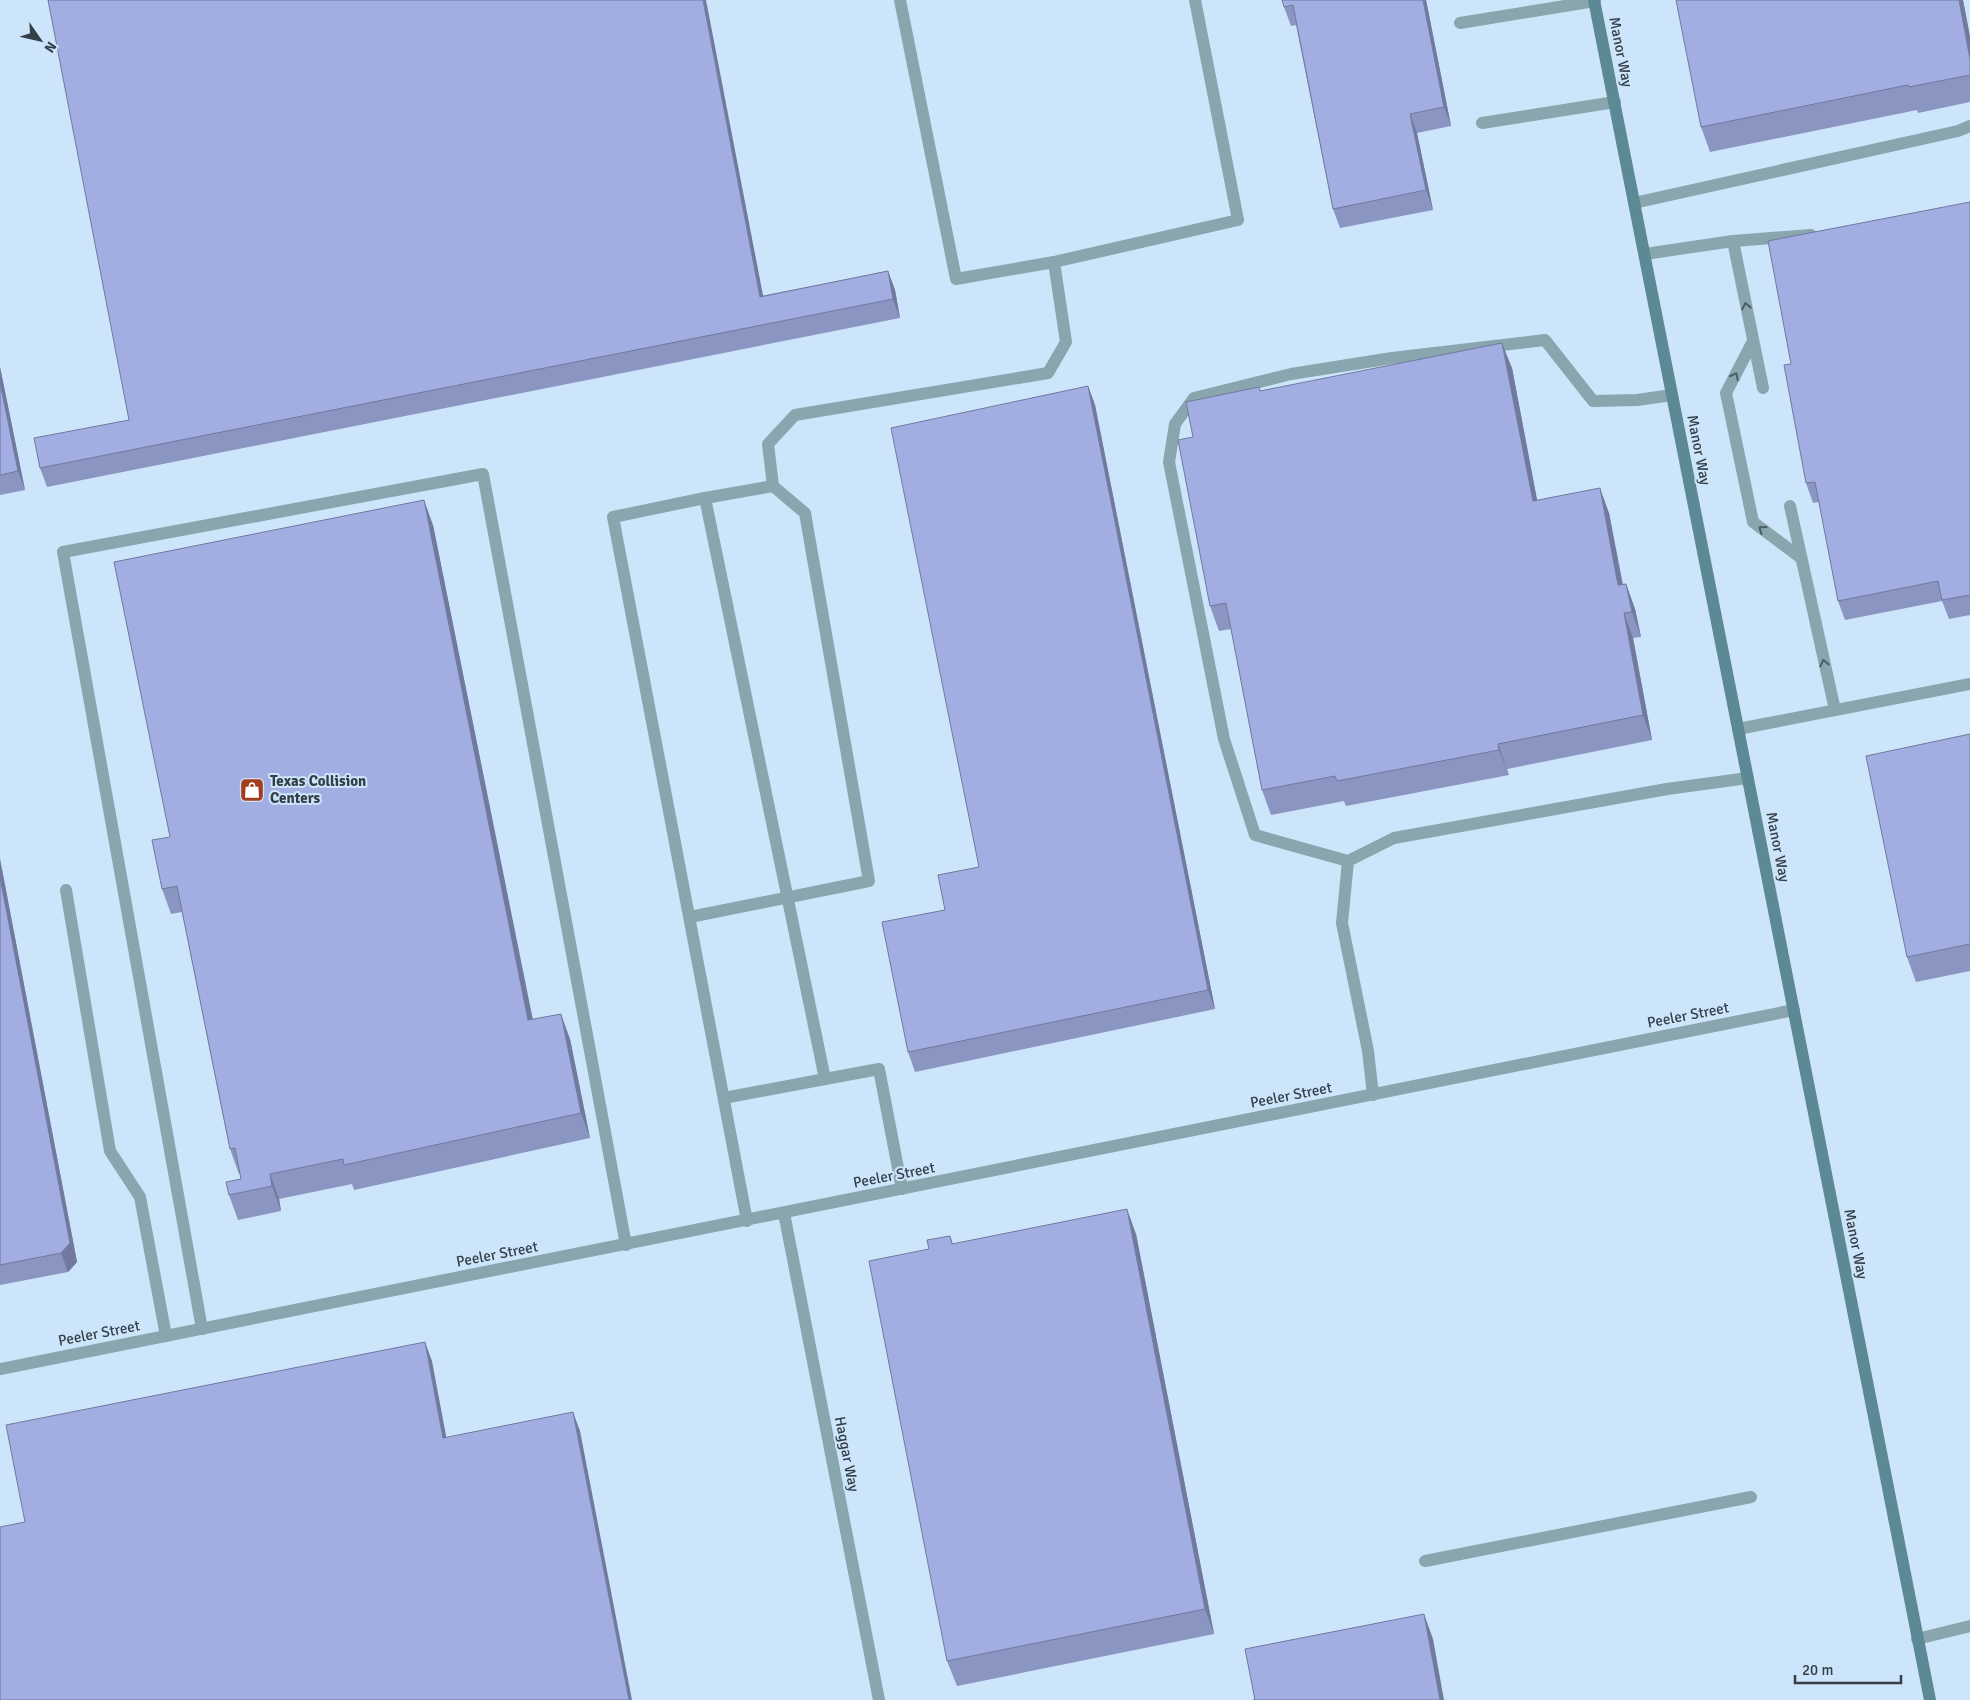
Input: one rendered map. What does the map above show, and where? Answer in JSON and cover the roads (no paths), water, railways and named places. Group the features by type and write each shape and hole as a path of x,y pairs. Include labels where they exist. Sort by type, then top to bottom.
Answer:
{"street":[{"path":"900,0 956,279 1054,262 1238,220 1195,0"},
{"path":"1460,23 1594,1"},
{"name":"Manor Way","path":"1594,1 1930,1700"},
{"path":"1482,123 1615,102"},
{"path":"1634,203 1970,126"},
{"path":"1645,254 1733,241 1823,234"},
{"path":"1733,241 1763,388"},
{"path":"690,917 869,881 805,513 773,486 768,444 794,415 1048,373 1066,342 1054,262"},
{"path":"1672,395 1637,400 1593,401 1545,340 1392,358 1291,374 1194,398 1175,424 1169,462 1224,739 1255,835 1348,861 1394,838 1667,789 1748,778"},
{"path":"1753,341 1726,393 1753,522 1801,558"},
{"path":"202,1329 63,552 483,474 626,1245"},
{"path":"747,1221 613,517 773,486"},
{"path":"705,498 825,1079"},
{"path":"1790,506 1835,710"},
{"path":"1738,729 1970,684"},
{"path":"1348,861 1342,923 1368,1051 1373,1095"},
{"path":"66,890 110,1151 140,1197 166,1336"},
{"name":"Peeler Street","path":"0,1369 1794,1010"},
{"path":"724,1098 879,1069 902,1190"},
{"name":"Haggar Way","path":"784,1213 878,1700"},
{"path":"1424,1561 1751,1497"},
{"path":"1918,1639 1970,1626"}],"place":[{"name":"Texas Collision Centers","path":"252,790"}]}
